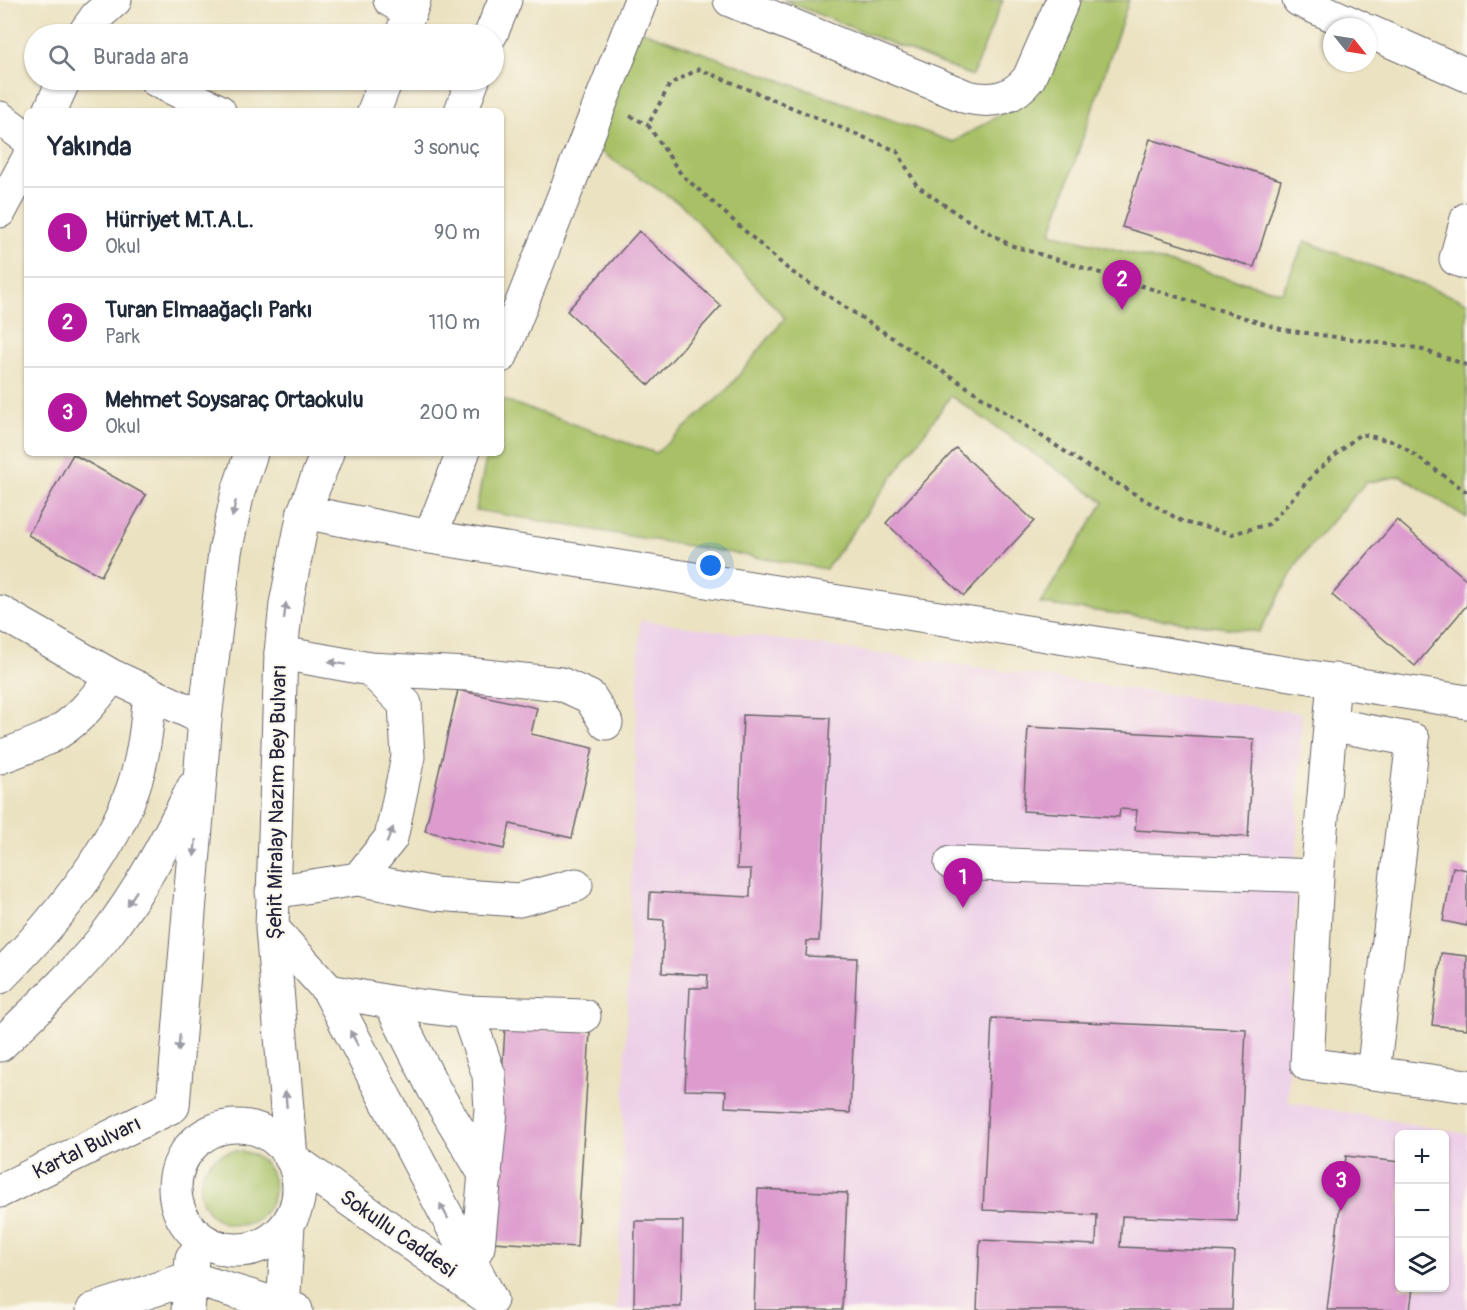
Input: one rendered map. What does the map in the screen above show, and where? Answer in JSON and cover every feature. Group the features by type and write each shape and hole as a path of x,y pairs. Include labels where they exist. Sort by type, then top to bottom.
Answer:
{"main road":[{"path":"91,24 115,0"},
{"path":"495,24 505,0"},
{"path":"504,348 641,0"},
{"path":"730,0 967,97 994,100 1015,92 1029,78 1063,0"},
{"path":"1299,0 1339,18"},
{"path":"1377,35 1467,75"},
{"path":"51,108 59,90"},
{"path":"176,90 213,108"},
{"path":"375,108 382,90"},
{"path":"462,108 469,90"},
{"path":"0,118 24,136"},
{"path":"0,211 24,167"},
{"path":"1467,219 1456,259 1467,263"},
{"path":"200,1139 173,1106 205,719 225,552 238,492 250,456"},
{"name":"Şehit Miralay Nazım Bey Bulvarı","path":"291,1158 272,928 280,653 286,604 304,512 326,456"},
{"path":"430,537 462,456"},
{"path":"304,512 430,537 1467,702"},
{"path":"0,612 112,676 205,719"},
{"path":"280,653 370,669 467,674 561,684 590,698 606,723"},
{"path":"358,879 391,838 408,758 405,704 370,669"},
{"path":"0,757 50,737 75,720 95,700 112,676"},
{"path":"1334,680 1317,876 1307,1064 1467,1086"},
{"path":"0,977 25,952 55,916 87,873 121,818 140,765 150,693"},
{"path":"1330,724 1413,740 1373,1073"},
{"path":"0,1045 73,974 110,929 155,861 201,774"},
{"path":"951,863 1317,876"},
{"path":"272,892 358,879 435,894 519,900 576,885"},
{"path":"272,928 329,991 470,1260 498,1305"},
{"path":"329,991 467,1012 584,1016"},
{"path":"390,1002 434,1089 486,1176"},
{"path":"467,1012 489,1075 491,1110 478,1247 470,1260"},
{"name":"Kartal Bulvarı","path":"0,1191 173,1106"},
{"path":"232,1127 250,1128 266,1134 280,1144 291,1158 297,1174 299,1192 296,1209 288,1225 275,1238 260,1246 242,1250 225,1249 208,1244 194,1233 184,1219 177,1203 176,1185 179,1168 187,1152 200,1139 215,1131 232,1127"},
{"name":"Sokullu Caddesi","path":"291,1158 498,1305"},
{"path":"93,1310 190,1278 287,1308 288,1225"},
{"path":"188,1310 194,1233"}],"path":[{"path":"1467,365 1417,348 1284,330 1010,245 958,215 917,186 897,151 699,69 670,84 648,125 681,174 789,270 1087,466 1183,522 1232,534 1269,524 1315,473 1360,434 1396,442 1467,492"}],"shaded area":[{"path":"640,620 1302,713 1288,1102 1445,1130 1395,1130 1395,1292 1449,1292 1449,1131 1467,1134 1467,1310 617,1310"}],"green space":[{"path":"783,0 1003,0 972,76"},
{"path":"1058,0 1129,0 1051,233 1282,292 1305,241 1467,302 1467,518 1401,476 1365,483 1301,557 1259,632 1040,604 1104,502 951,396 826,569 476,510 486,456 504,456 504,400 656,453 726,391 785,318 682,205 590,145 620,23 953,142 1010,109"},
{"path":"237,1151 258,1157 268,1167 274,1188 268,1209 258,1219 237,1225 216,1219 206,1209 200,1188 206,1167 216,1157"}],"building":[{"path":"1150,139 1281,180 1254,267 1122,227"},
{"path":"639,231 721,306 649,385 567,311"},
{"path":"956,448 1034,521 964,596 886,523"},
{"path":"72,456 77,456 146,495 101,576 28,535"},
{"path":"1397,520 1467,580 1467,605 1415,666 1332,595"},
{"path":"458,690 537,708 531,734 593,748 572,838 510,824 504,849 425,831"},
{"path":"743,715 830,718 819,941 807,941 806,956 857,958 850,1113 725,1107 726,1091 685,1090 690,988 707,988 708,975 662,973 664,920 649,919 650,892 750,897 751,869 737,869"},
{"path":"1028,727 1254,739 1248,837 1135,830 1137,810 1120,809 1119,817 1023,811"},
{"path":"1453,867 1467,870 1467,926 1443,921"},
{"path":"1441,953 1467,956 1467,1029 1432,1025"},
{"path":"992,1018 1246,1029 1237,1221 1122,1216 1120,1247 1235,1252 1232,1310 977,1310 980,1240 1096,1245 1097,1215 983,1210"},
{"path":"505,1027 590,1032 577,1247 492,1242"},
{"path":"1346,1156 1395,1161 1395,1292 1412,1292 1410,1310 1327,1310"},
{"path":"758,1189 847,1193 842,1310 754,1310"},
{"path":"635,1221 683,1221 681,1307 634,1307"}],"place":[{"name":"Turan Elmaağaçlı Parkı","path":"1122,310"},
{"name":"Hürriyet M.T.A.L.","path":"963,908"},
{"name":"Mehmet Soysaraç Ortaokulu","path":"1341,1211"}]}
